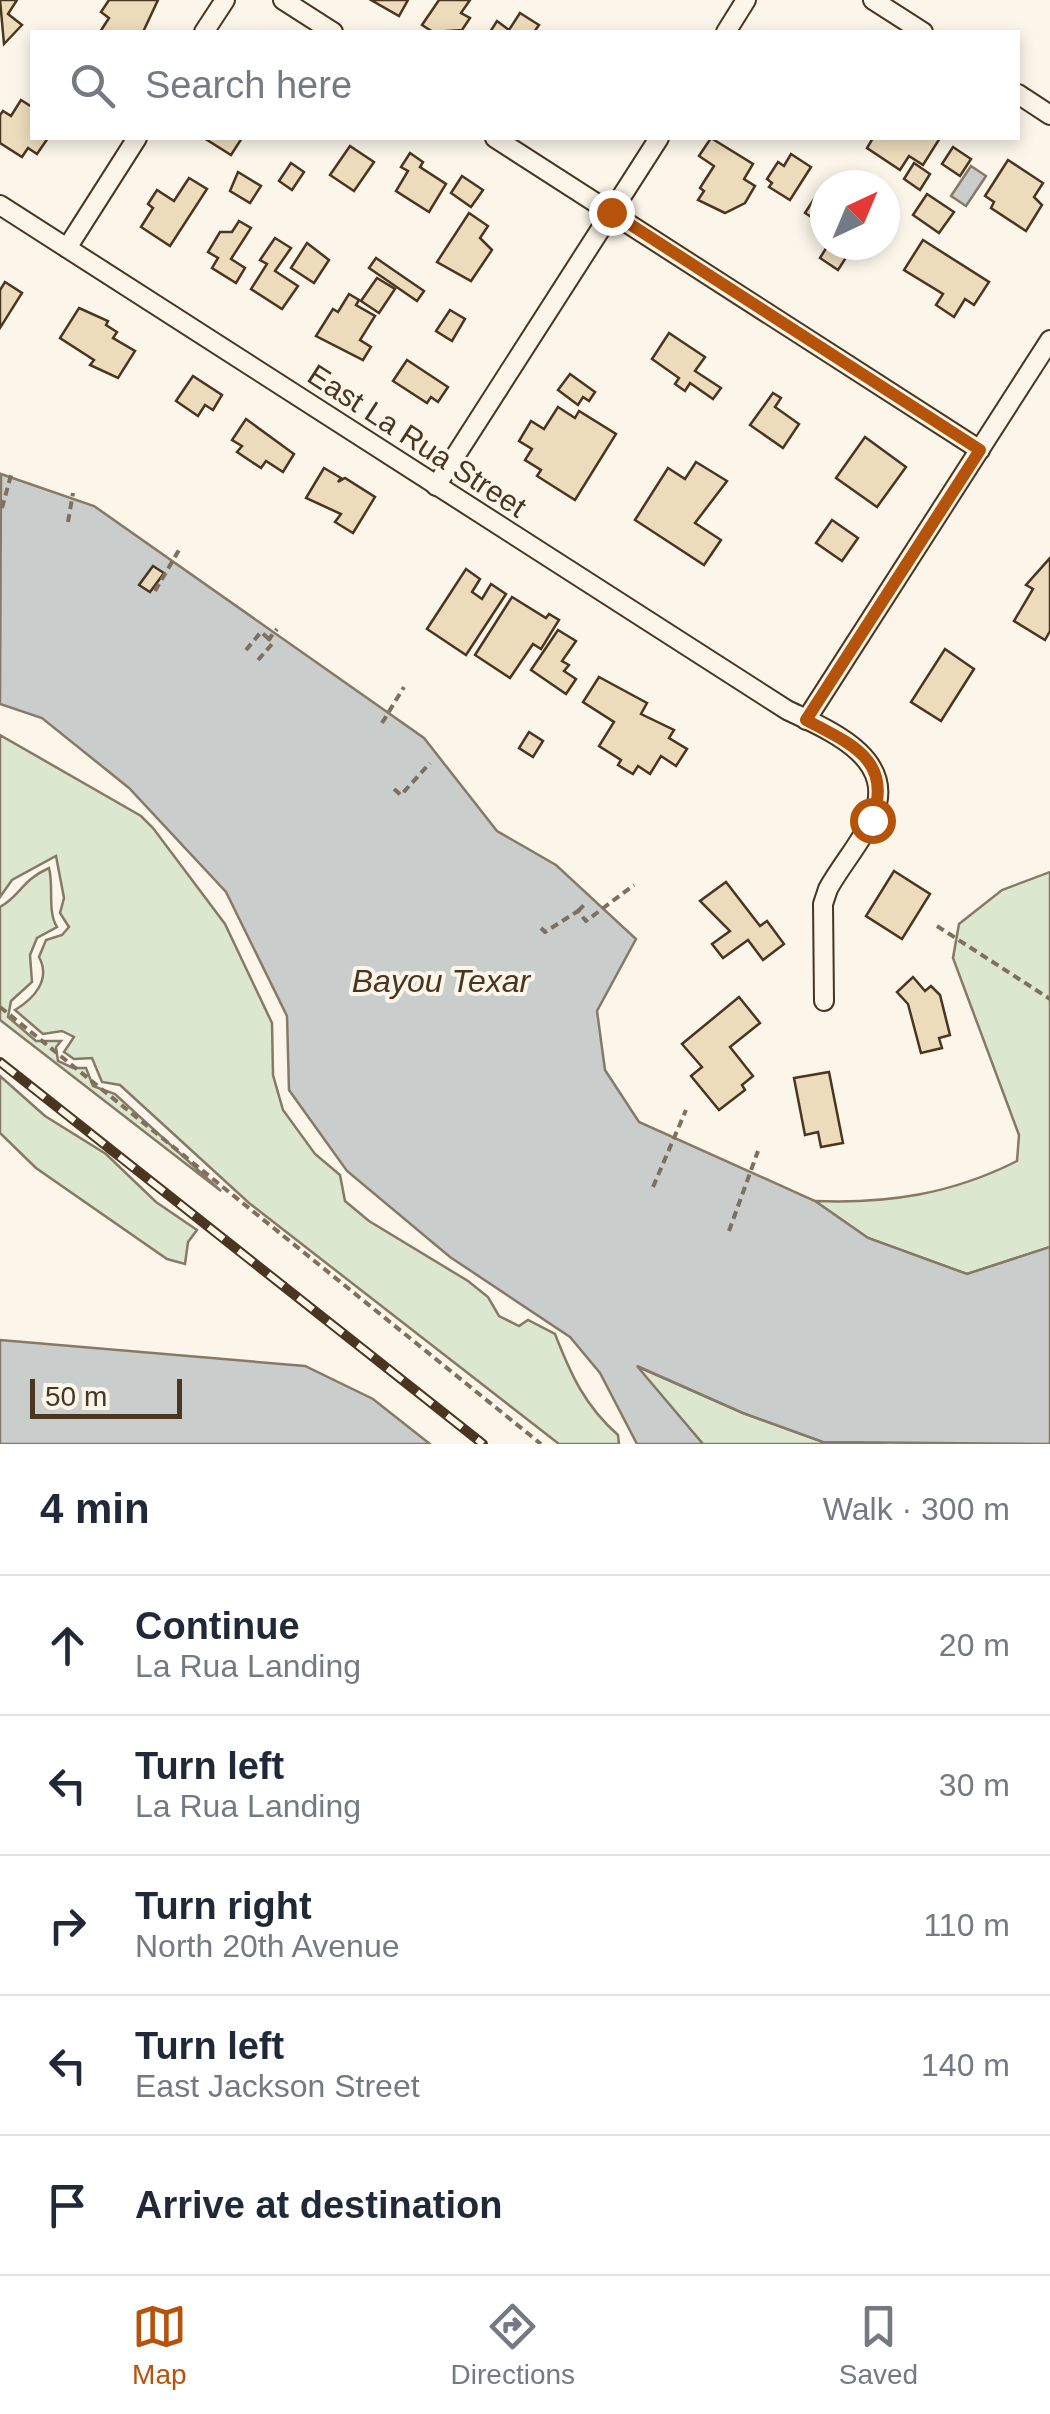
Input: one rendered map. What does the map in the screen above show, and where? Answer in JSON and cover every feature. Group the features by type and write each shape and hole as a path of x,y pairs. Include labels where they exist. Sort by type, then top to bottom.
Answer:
{"street":[{"path":"205,30 225,0"},
{"path":"283,0 330,30"},
{"path":"727,30 746,0"},
{"path":"872,0 920,30"},
{"path":"1020,95 1050,115"},
{"path":"66,248 136,140"},
{"path":"499,140 980,450"},
{"path":"436,486 657,140"},
{"name":"East La Rua Street","path":"0,205 806,720 856,746 869,761 878,790 872,820 828,889 823,904 824,1001"},
{"path":"806,720 1050,340"}],"path":[{"path":"2,508 11,475"},
{"path":"68,522 73,493"},
{"path":"155,591 179,550"},
{"path":"269,639 277,629"},
{"path":"246,650 261,632 273,643 258,660"},
{"path":"382,723 404,687"},
{"path":"394,789 401,796 430,762"},
{"path":"578,911 586,921 634,884"},
{"path":"541,928 545,932 587,902"},
{"path":"937,926 1050,999"},
{"path":"0,1007 541,1444"},
{"path":"654,1187 686,1110"},
{"path":"730,1230 758,1151"}],"green space":[{"path":"0,735 141,816 153,828 225,924 272,1023 273,1075 283,1110 315,1154 340,1175 345,1201 369,1221 468,1281 488,1297 499,1316 519,1326 528,1320 555,1334 580,1389 618,1435 619,1444 559,1444 249,1203 120,1085 102,1082 92,1058 74,1059 64,1052 74,1037 62,1031 43,1034 15,1010 39,987 43,973 39,957 46,940 62,935 69,927 60,913 64,898 56,856 12,880 0,897"},
{"path":"49,868 52,914 57,927 37,938 30,955 32,982 11,1001 8,1017 36,1041 61,1041 56,1047 58,1061 73,1068 86,1068 93,1086 115,1094 221,1191 0,1020 0,907"},
{"path":"1050,872 1050,1247 967,1274 868,1238 815,1201 868,1201 919,1195 968,1182 1017,1161 1019,1135 953,958 959,924 1002,890"},
{"path":"0,1076 45,1116 106,1154 156,1202 197,1230 188,1242 185,1264 167,1259 36,1168 0,1133"},
{"path":"634,1365 743,1413 823,1442 886,1444 703,1444"}],"water":[{"path":"971,166 986,176 966,206 951,196"},
{"name":"Bayou Texar","path":"1,474 94,506 424,738 497,831 556,865 636,939 597,1011 605,1070 639,1122 815,1201 868,1238 967,1274 1050,1247 1050,1444 823,1442 743,1413 637,1366 703,1444 637,1444 600,1373 570,1337 450,1257 347,1171 289,1090 287,1016 226,892 129,788 42,718 0,704"},
{"path":"0,1340 305,1366 373,1399 430,1444 0,1444"}],"building":[{"path":"0,0 17,0 8,14 22,25 4,44"},
{"path":"109,0 158,0 144,30 101,30 109,18 101,12"},
{"path":"371,0 408,0 399,16"},
{"path":"439,0 470,0 461,13 470,18 462,30 430,30 422,25"},
{"path":"520,13 539,25 535,30 509,30"},
{"path":"497,21 509,30 491,30"},
{"path":"21,100 30,106 30,140 47,140 37,154 28,148 22,157 0,143 0,115 3,111 11,116"},
{"path":"207,140 241,140 231,155"},
{"path":"710,140 714,140 753,164 744,179 755,186 745,203 725,213 698,200 704,191 700,188 714,166 699,156"},
{"path":"872,140 939,140 923,165 909,156 900,170 867,148"},
{"path":"350,146 374,162 354,191 330,175"},
{"path":"953,147 971,159 960,176 942,164"},
{"path":"410,153 423,162 420,167 446,184 429,212 396,191 408,171 401,167"},
{"path":"791,154 811,167 790,200 769,187 772,183 767,179 778,162 784,166"},
{"path":"1008,160 1043,183 1034,197 1042,205 1026,231 991,208 994,202 985,196"},
{"path":"291,163 304,172 292,190 279,181"},
{"path":"914,163 930,174 920,190 904,179"},
{"path":"238,172 261,186 250,203 230,191"},
{"path":"462,176 483,190 471,207 451,193"},
{"path":"189,178 207,189 170,246 141,227 153,208 148,204 157,190 174,201"},
{"path":"927,194 954,212 939,233 913,215"},
{"path":"469,213 488,226 480,238 492,250 471,281 437,262"},
{"path":"239,221 251,228 231,259 245,268 236,283 212,268 218,258 208,252 220,232 232,232"},
{"path":"275,238 291,248 275,271 298,286 282,309 251,289 267,264 260,260"},
{"path":"923,240 989,282 974,305 965,299 954,317 936,305 943,294 904,270"},
{"path":"307,243 329,260 314,283 291,268"},
{"path":"376,258 424,291 417,301 369,268"},
{"path":"823,260 844,260 838,270"},
{"path":"377,278 395,289 379,313 361,301"},
{"path":"5,282 22,293 0,328 0,290"},
{"path":"349,294 359,300 356,305 375,316 360,340 371,347 363,360 316,336 333,309 338,312"},
{"path":"79,308 108,321 106,325 117,332 113,338 135,351 118,378 90,365 94,360 60,338"},
{"path":"450,310 465,319 452,341 436,331"},
{"path":"669,333 705,357 695,371 721,388 713,399 690,383 685,391 675,384 679,378 652,359"},
{"path":"407,360 448,387 438,402 431,397 427,403 393,381"},
{"path":"570,374 595,392 589,401 583,397 578,405 558,390"},
{"path":"193,376 222,395 213,410 205,405 198,416 176,401"},
{"path":"773,393 781,398 775,407 799,424 783,448 750,425"},
{"path":"558,407 575,418 579,411 616,434 575,500 537,476 541,470 525,460 532,449 519,441 531,421 544,429"},
{"path":"246,419 294,454 283,472 266,461 261,468 237,452 242,446 232,440"},
{"path":"865,437 906,467 877,507 836,478"},
{"path":"696,462 727,481 695,523 721,540 704,565 635,520 668,468 685,479"},
{"path":"324,468 341,478 338,482 345,478 375,497 353,533 335,522 341,514 306,498"},
{"path":"832,520 858,538 842,561 816,543"},
{"path":"1050,558 1050,631 1045,640 1014,621 1033,589 1026,585"},
{"path":"153,566 164,573 150,592 139,585"},
{"path":"466,569 480,579 472,592 482,599 491,584 506,594 466,655 427,629"},
{"path":"512,597 546,618 549,614 559,620 541,649 533,644 510,678 475,655"},
{"path":"558,630 576,641 562,661 569,665 564,671 576,679 566,694 531,670"},
{"path":"945,649 974,669 941,721 911,702"},
{"path":"599,677 647,703 641,714 674,730 669,738 687,749 676,766 661,756 650,774 638,766 633,774 618,765 621,760 599,746 614,722 583,702"},
{"path":"529,732 543,741 533,757 519,748"},
{"path":"894,871 930,894 902,939 866,916"},
{"path":"726,882 760,926 767,921 784,944 763,960 748,940 723,958 712,944 730,931 700,901"},
{"path":"913,977 925,991 931,986 940,995 950,1035 939,1038 942,1048 921,1053 908,1004 897,992"},
{"path":"739,997 760,1023 730,1047 753,1076 742,1085 745,1090 719,1110 691,1076 702,1067 682,1044"},
{"path":"829,1072 843,1143 821,1147 818,1132 805,1135 794,1078"}],"railway":[{"path":"0,1062 483,1444"}],"route":[{"path":"611,212 980,450 806,720 856,746 869,761 878,790 872,820"}]}
